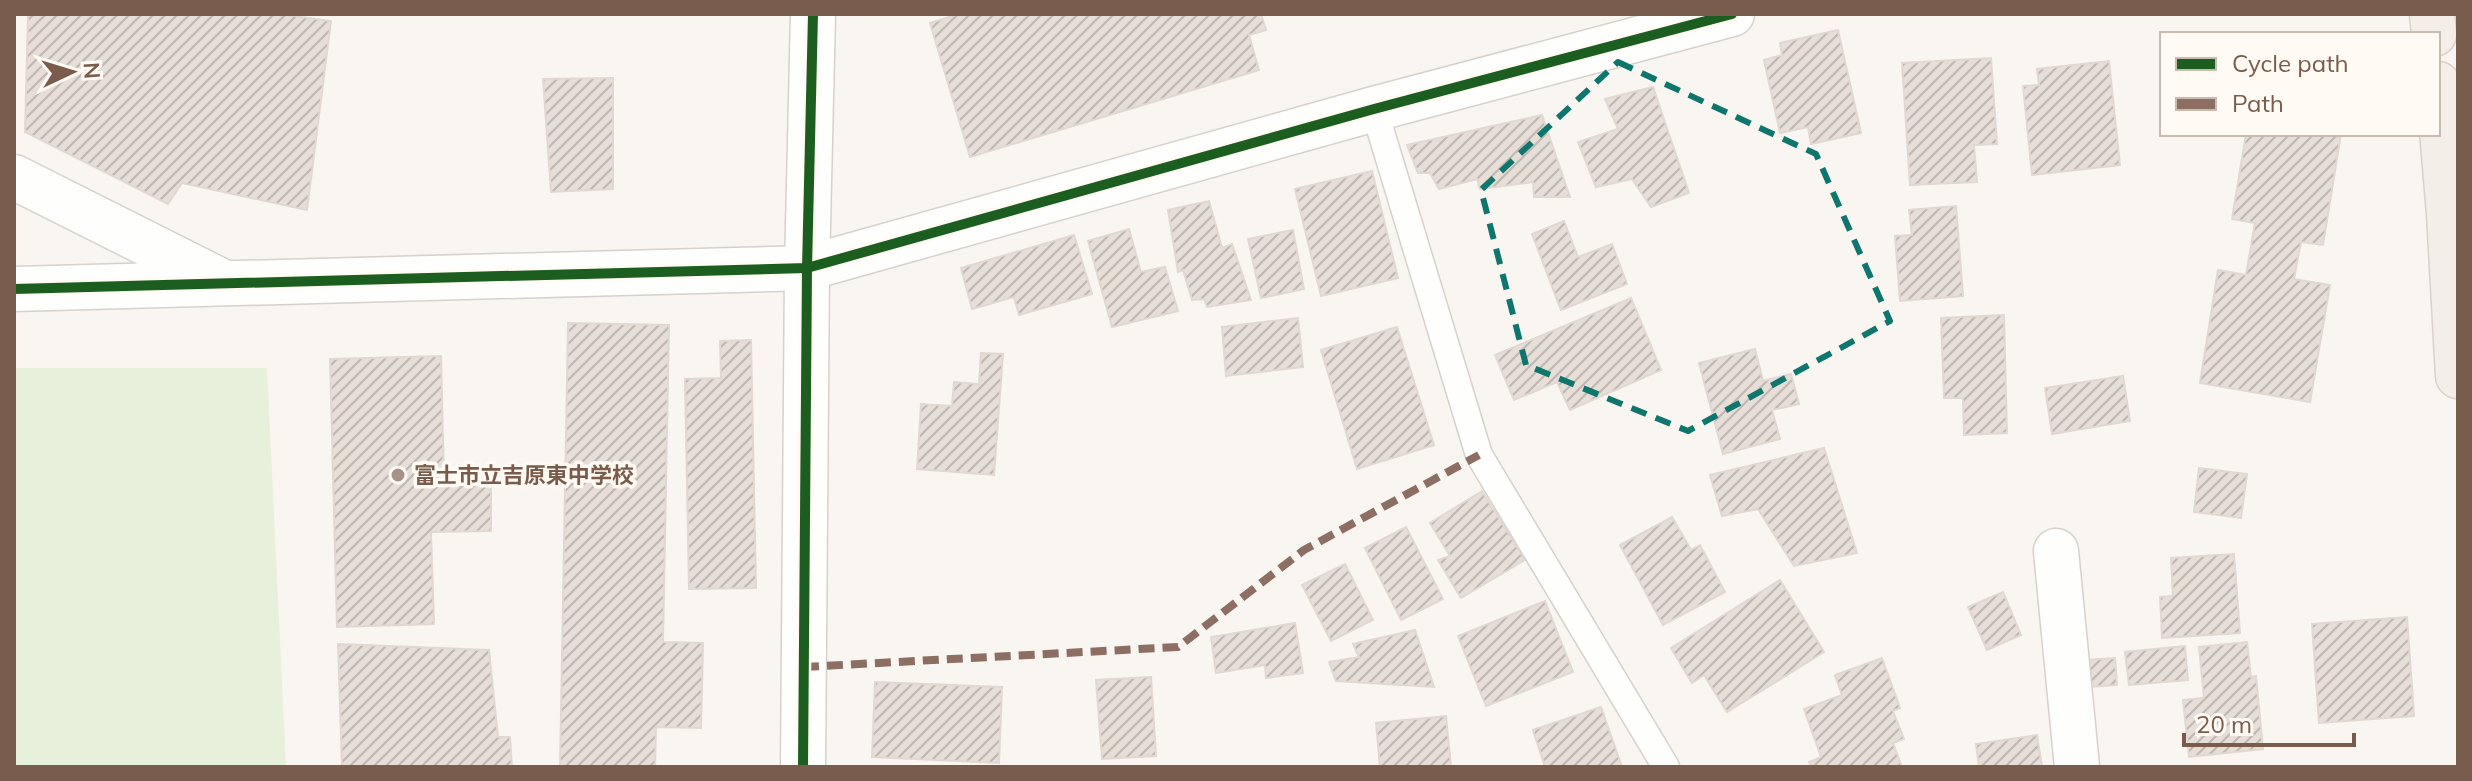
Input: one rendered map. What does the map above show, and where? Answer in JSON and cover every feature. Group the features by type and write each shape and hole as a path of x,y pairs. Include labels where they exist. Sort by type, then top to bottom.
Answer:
{"main road":[{"path":"2440,101 2453,213 2458,376"}],"street":[{"path":"803,767 807,268 813,14"},
{"path":"14,289 807,268 1374,109 1732,14"},
{"path":"14,177 227,284"},
{"path":"2056,551 2077,767"}],"lane":[{"path":"1374,109 1479,455 1666,767"}],"highlighted area":[{"path":"1618,62 1816,154 1890,321 1688,431 1526,365 1481,190"}],"green space":[{"path":"14,368 267,368 286,767 14,767"}],"building":[{"path":"28,14 279,14 331,21 307,210 182,183 168,204 25,132"},
{"path":"959,14 1261,14 1266,30 1249,35 1259,70 970,157 930,23"},
{"path":"1838,30 1861,133 1811,144 1808,127 1780,133 1764,60 1782,55 1780,43"},
{"path":"1991,58 1997,144 1974,145 1977,182 1910,185 1902,63"},
{"path":"2109,61 2120,165 2032,175 2023,86 2039,85 2037,69"},
{"path":"613,78 613,189 551,192 543,79"},
{"path":"1653,87 1689,193 1651,207 1632,179 1596,187 1578,142 1618,129 1605,99"},
{"path":"1542,115 1570,197 1534,197 1533,182 1480,189 1477,179 1439,189 1430,173 1418,173 1407,145"},
{"path":"2246,136 2341,136 2323,245 2301,242 2294,279 2330,285 2310,402 2200,383 2218,270 2246,275 2255,223 2232,219"},
{"path":"1372,171 1398,278 1321,296 1295,189"},
{"path":"1209,201 1222,248 1232,244 1251,300 1207,307 1204,299 1192,300 1183,270 1178,272 1168,210"},
{"path":"1956,206 1963,296 1900,301 1895,236 1912,235 1909,210"},
{"path":"1564,221 1578,257 1612,244 1627,284 1561,310 1532,234"},
{"path":"1129,229 1141,272 1165,267 1178,311 1112,327 1088,241"},
{"path":"1293,230 1304,289 1261,298 1248,239"},
{"path":"1074,235 1092,294 1019,315 1014,297 972,309 961,268"},
{"path":"1631,298 1661,370 1570,410 1557,382 1514,400 1495,355"},
{"path":"2004,315 2007,433 1964,435 1963,398 1944,398 1941,318"},
{"path":"1298,318 1303,367 1226,376 1222,327"},
{"path":"568,323 669,325 663,642 703,643 701,728 656,727 655,767 560,767"},
{"path":"1397,327 1434,445 1357,469 1321,350"},
{"path":"751,340 756,588 689,589 685,379 721,378 720,341"},
{"path":"1755,349 1763,381 1791,374 1799,404 1772,410 1780,439 1723,454 1699,363"},
{"path":"981,353 1003,354 994,475 917,469 921,404 952,406 954,382 979,384"},
{"path":"441,356 444,482 491,481 491,531 431,532 434,624 337,627 330,359"},
{"path":"2123,376 2130,421 2052,434 2045,388"},
{"path":"1824,448 1857,553 1794,566 1758,509 1722,516 1710,475"},
{"path":"2199,468 2247,474 2241,518 2194,512"},
{"path":"1482,491 1525,560 1461,598 1438,560 1450,556 1430,523"},
{"path":"1672,517 1691,550 1700,545 1725,592 1663,625 1620,545"},
{"path":"1406,527 1443,599 1401,620 1365,548"},
{"path":"2234,554 2240,633 2162,638 2160,597 2173,596 2171,558"},
{"path":"1345,564 1373,620 1331,641 1302,585"},
{"path":"1780,580 1824,652 1727,712 1704,675 1692,683 1671,648"},
{"path":"2003,592 2021,635 1987,650 1968,607"},
{"path":"1545,601 1573,672 1486,706 1458,636"},
{"path":"2407,617 2414,716 2319,723 2312,624"},
{"path":"1295,623 1303,673 1266,678 1265,665 1216,673 1211,637"},
{"path":"1415,630 1434,687 1336,681 1329,662 1359,657 1353,644"},
{"path":"2247,642 2251,677 2256,676 2263,749 2189,757 2183,700 2204,698 2199,647"},
{"path":"338,644 489,650 498,737 510,737 512,767 342,767"},
{"path":"2185,646 2188,680 2129,685 2125,652"},
{"path":"1882,658 1900,708 1893,711 1904,739 1893,743 1902,767 1811,767 1809,762 1821,757 1804,709 1842,695 1835,675"},
{"path":"2115,658 2117,685 2089,687 2086,660"},
{"path":"1151,677 1156,756 1102,759 1096,680"},
{"path":"875,682 1002,687 999,763 872,757"},
{"path":"1601,707 1622,767 1545,767 1533,730"},
{"path":"1446,716 1451,767 1380,767 1376,723"},
{"path":"2037,735 2042,767 1979,767 1976,744"}],"marked path":[{"path":"803,667 1178,647 1304,550 1479,455"}],"cycle path":[{"path":"803,767 807,268 813,14"},
{"path":"14,289 807,268 1374,109 1732,14"}],"place":[{"name":"富士市立吉原東中学校","path":"398,475"}]}
